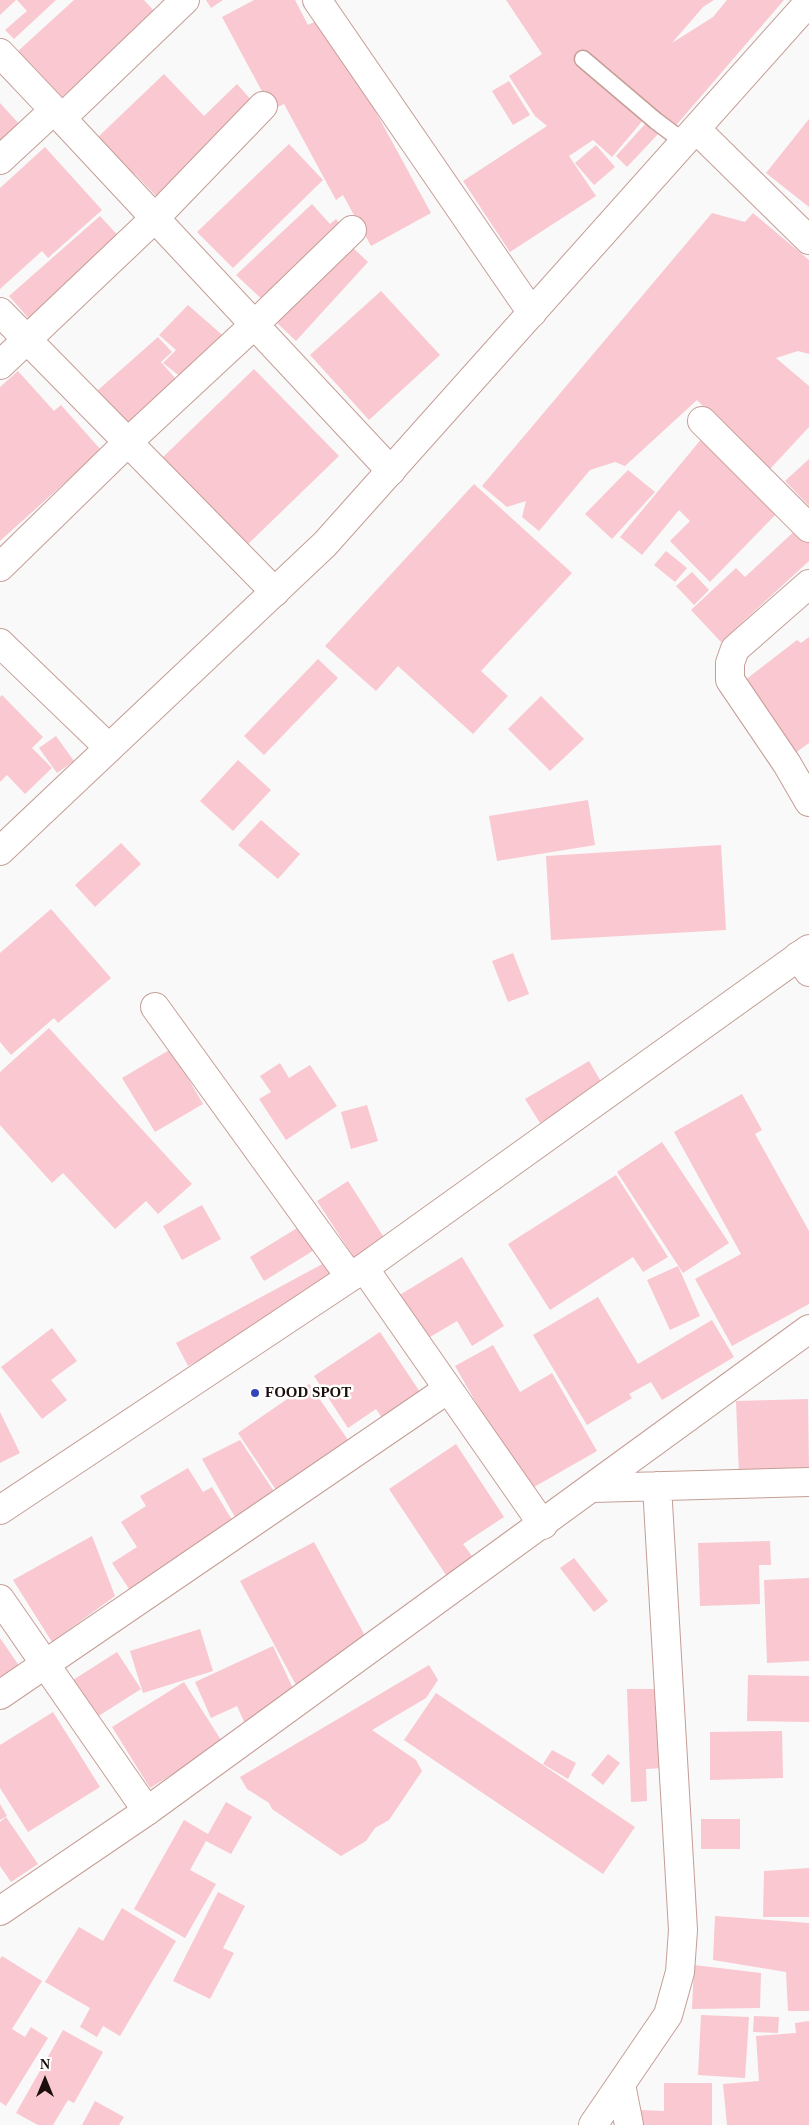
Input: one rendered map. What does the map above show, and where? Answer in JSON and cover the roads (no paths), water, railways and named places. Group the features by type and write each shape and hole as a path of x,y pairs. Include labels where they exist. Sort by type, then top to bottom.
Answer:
{"street":[{"path":"0,160 58,114 185,0"},
{"path":"318,0 532,313"},
{"path":"0,851 325,544 809,2"},
{"path":"0,53 391,471"},
{"path":"0,365 155,218 264,106"},
{"path":"690,135 809,240"},
{"path":"0,567 128,442 352,230"},
{"path":"0,312 275,592"},
{"path":"702,420 809,528"},
{"path":"809,584 735,649 730,663 730,680 787,764 809,802"},
{"path":"0,643 109,748"},
{"path":"0,1510 357,1272 805,959"},
{"path":"155,1007 448,1389 543,1525"},
{"path":"0,1911 147,1811 594,1488 809,1329"},
{"path":"0,1695 448,1389"},
{"path":"594,1488 809,1482"},
{"path":"593,2125 668,2015 680,1972 683,1930 657,1486"},
{"path":"0,1599 147,1811"},
{"path":"621,2084 629,2125"}],"lane":[{"path":"583,59 656,121 690,135"}],"place":[{"name":"FOOD SPOT","path":"255,1393"}]}
